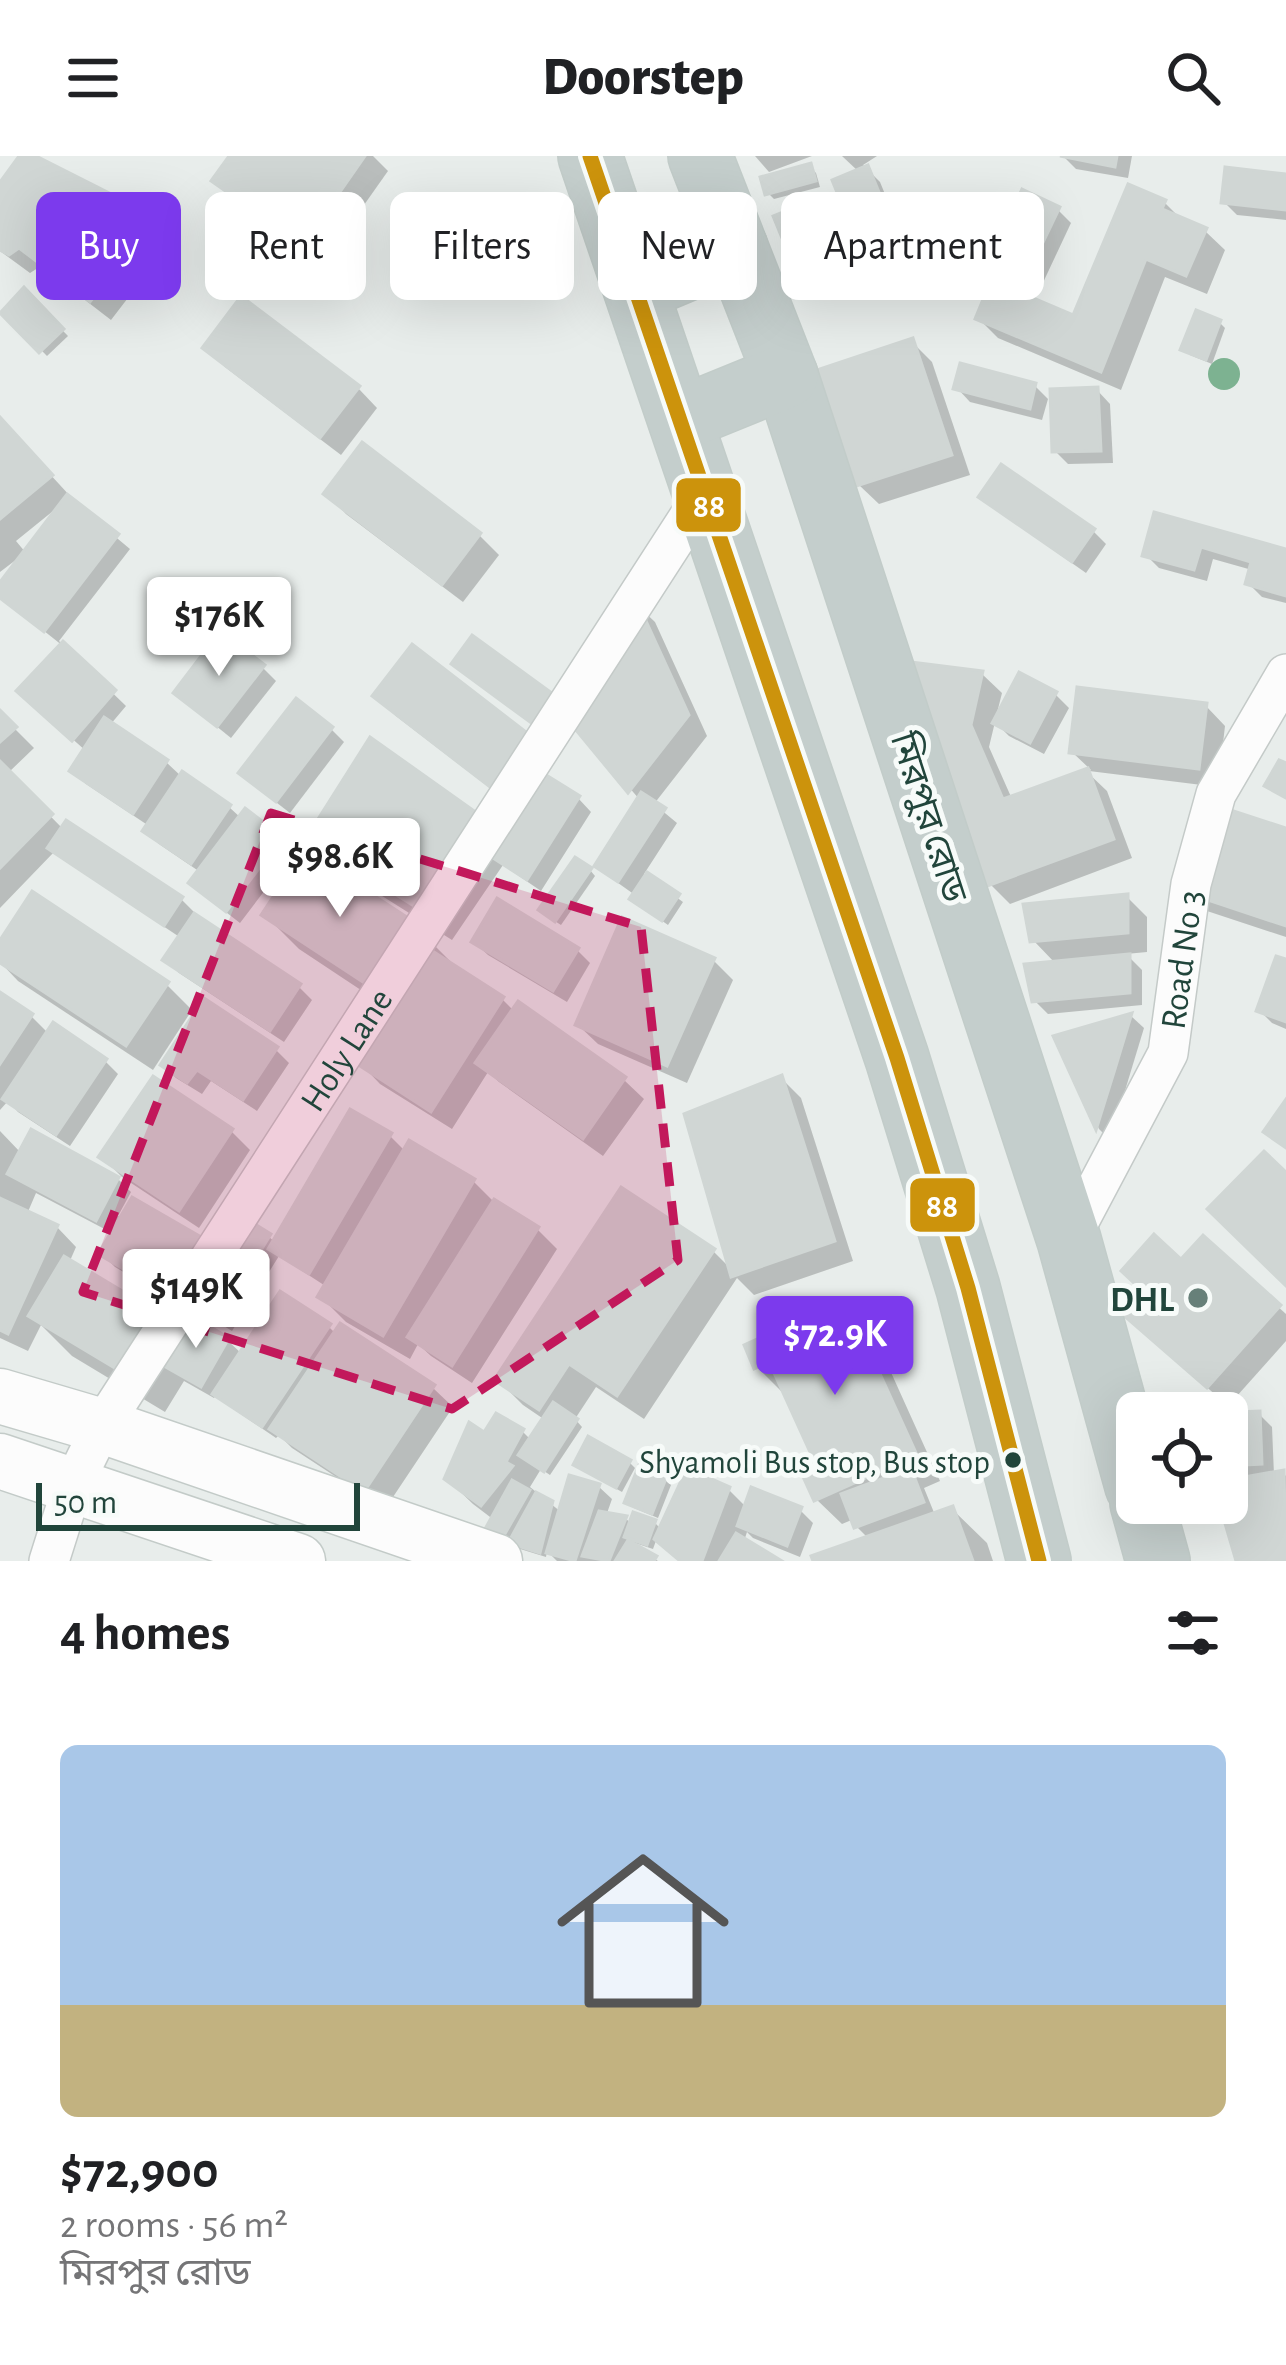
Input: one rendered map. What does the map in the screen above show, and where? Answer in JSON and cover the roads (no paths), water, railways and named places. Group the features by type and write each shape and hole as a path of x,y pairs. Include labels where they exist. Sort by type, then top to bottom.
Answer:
{"highway":[{"path":"590,156 602,192"},
{"name":"মিরপুর রোড","path":"700,156 714,192"},
{"path":"639,300 897,1058 968,1288 1039,1561"},
{"name":"মিরপুর রোড","path":"756,300 786,376 1069,1240 1116,1410"},
{"path":"680,419 786,376"},
{"path":"1148,1524 1158,1561"}],"main road":[{"path":"0,1396 102,1426 495,1561"},
{"path":"0,1461 298,1561"}],"street":[{"name":"Holy Lane","path":"49,1561 73,1485 102,1426 704,494"},
{"name":"Road No 3","path":"1069,1240 1168,1053 1191,884 1216,794 1286,674"}],"place":[{"name":"DHL","path":"1198,1298"},
{"name":"Shyamoli Bus stop, Bus stop","path":"1013,1460"}]}
